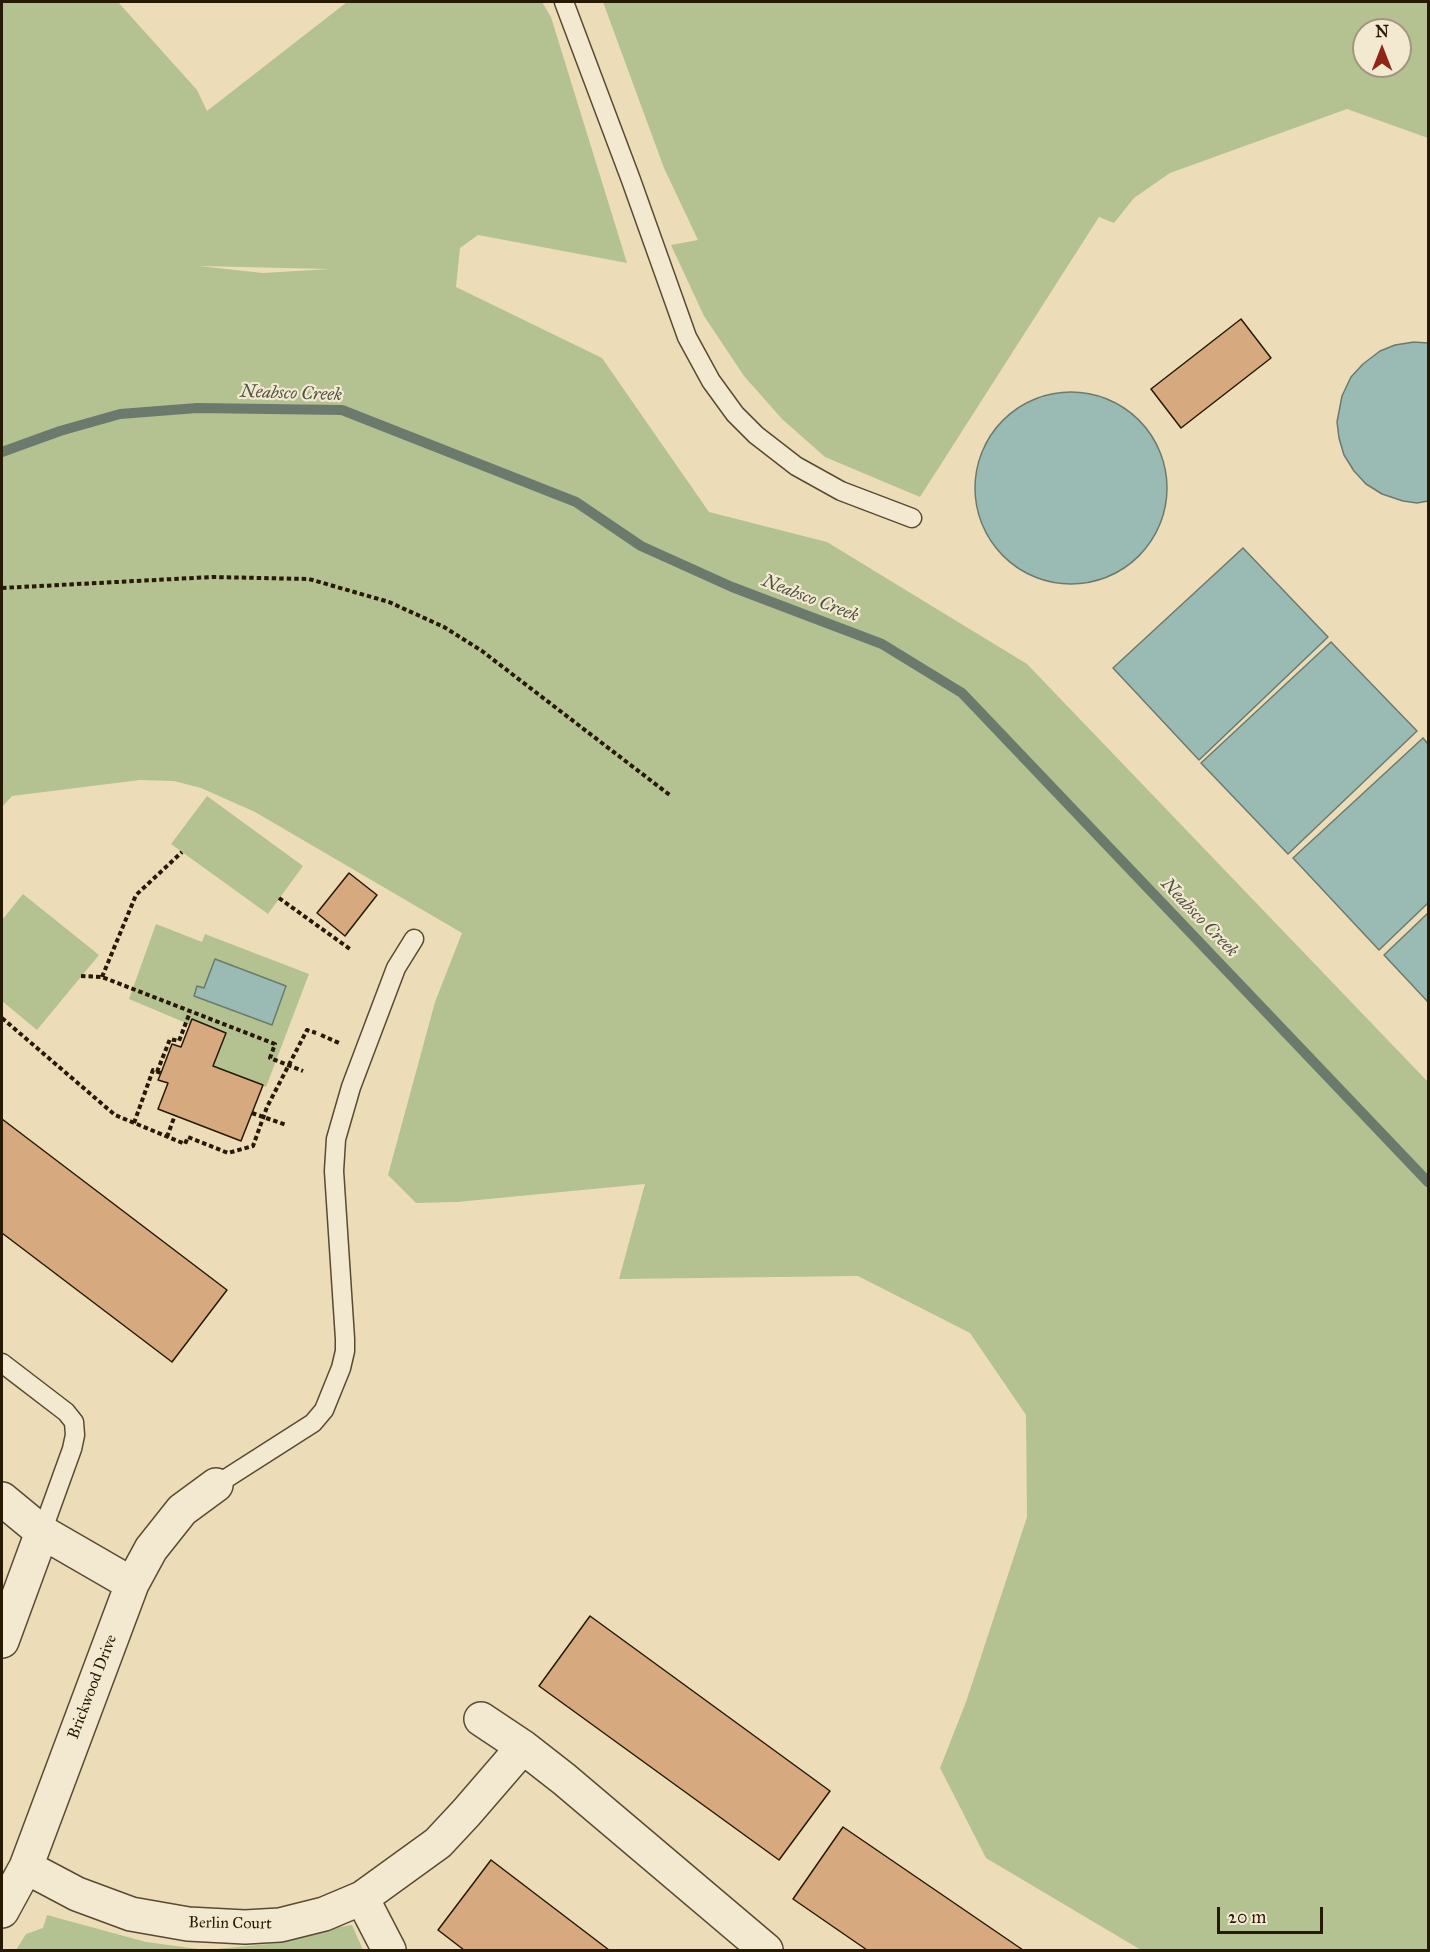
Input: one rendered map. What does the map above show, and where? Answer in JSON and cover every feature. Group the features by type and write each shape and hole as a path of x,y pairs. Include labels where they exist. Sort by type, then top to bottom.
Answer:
{"street":[{"name":"Brickwood Drive","path":"2,1911 26,1867 132,1584 151,1550 182,1510 216,1485"},
{"path":"2,1499 42,1532 132,1584"},
{"path":"2,1641 42,1532"},
{"path":"481,1719 523,1747 564,1779 766,1950"},
{"name":"Berlin Court","path":"26,1867 77,1894 131,1914 188,1924 245,1927 279,1925 324,1914 362,1898 438,1843 523,1747"},
{"path":"362,1898 389,1950"}],"lane":[{"path":"564,2 687,337 711,381 735,414 772,448 796,466 841,491 912,518"},
{"path":"216,1485 313,1424 324,1410 331,1394 345,1351 334,1171 336,1139 351,1087 396,968 414,939"},
{"path":"2,1363 66,1412 74,1422 75,1435 72,1449 42,1532"}],"path":[{"path":"2,588 212,578 309,579 388,602 444,627 482,651 670,796"},
{"path":"102,977 136,895 182,852"},
{"path":"279,898 350,949"},
{"path":"81,976 102,977 275,1044 270,1058 303,1071"},
{"path":"134,1123 153,1070 159,1072 170,1038 179,1041 190,1012"},
{"path":"2,1018 116,1115 185,1144 188,1137 228,1153 253,1146 264,1117 307,1030 316,1033"},
{"path":"252,1113 286,1125"},
{"path":"167,1137 175,1115"}],"green space":[{"path":"2,2 118,2 197,90 207,111 347,2 542,2 551,17 627,263 478,235 460,248 456,287 602,358 709,512 827,542 1027,664 1428,1082 1428,1950 1141,1950 986,1858 940,1768 966,1702 1027,1517 1026,1415 970,1333 858,1276 619,1279 645,1184 457,1202 416,1203 388,1175 435,1002 462,933 255,812 201,788 174,781 140,780 12,796 2,807","holes":["199,266 329,269 263,273"]},
{"path":"603,2 1428,2 1428,138 1347,109 1170,173 1134,198 1114,223 1099,217 920,497 825,457 782,419 744,376 704,316 671,245 698,240 664,168"},
{"path":"207,796 303,866 268,914 171,844"},
{"path":"23,894 99,955 37,1030 2,1001 2,920"},
{"path":"156,924 202,942 205,934 309,974 266,1087 213,1066 226,1032 192,1020 190,1024 186,1023 129,999"},
{"path":"47,1915 146,1942 206,1950 16,1950 26,1934 43,1928"},
{"path":"352,1925 363,1950 206,1950 279,1943"}],"water":[{"path":"1414,342 1428,343 1428,501 1417,503 1382,494 1366,484 1344,455 1337,422 1342,396 1351,377 1363,364 1380,351 1395,345"},
{"path":"1080,392 1090,393 1116,403 1132,413 1146,427 1160,451 1166,469 1166,507 1160,525 1146,549 1132,563 1108,577 1090,583 1062,584 1052,583 1026,573 1010,563 996,549 982,525 976,507 975,479 976,469 986,443 996,427 1010,413 1034,399 1052,393"},
{"path":"1243,548 1328,637 1199,760 1113,668"},
{"path":"1331,642 1417,731 1288,854 1201,763"},
{"path":"1423,738 1428,744 1428,903 1379,950 1293,858"},
{"path":"1428,913 1428,1002 1384,955"},
{"path":"215,959 286,986 272,1025 194,996 197,986 204,988"}],"building":[{"path":"1241,319 1271,358 1181,428 1151,389"},
{"path":"349,873 377,895 345,936 317,913"},
{"path":"192,1019 226,1033 213,1066 263,1085 241,1141 158,1109 168,1083 158,1080 172,1044 181,1047"},
{"path":"2,1119 227,1290 172,1362 2,1233"},
{"path":"590,1616 830,1791 779,1860 539,1686"},
{"path":"843,1827 1023,1950 867,1950 793,1899"},
{"path":"491,1860 609,1950 464,1950 438,1930"}],"waterway":[{"name":"Neabsco Creek","path":"2,452 60,431 120,414 197,408 342,410 576,502 641,546 732,587 882,644 962,693 1428,1182"}]}
